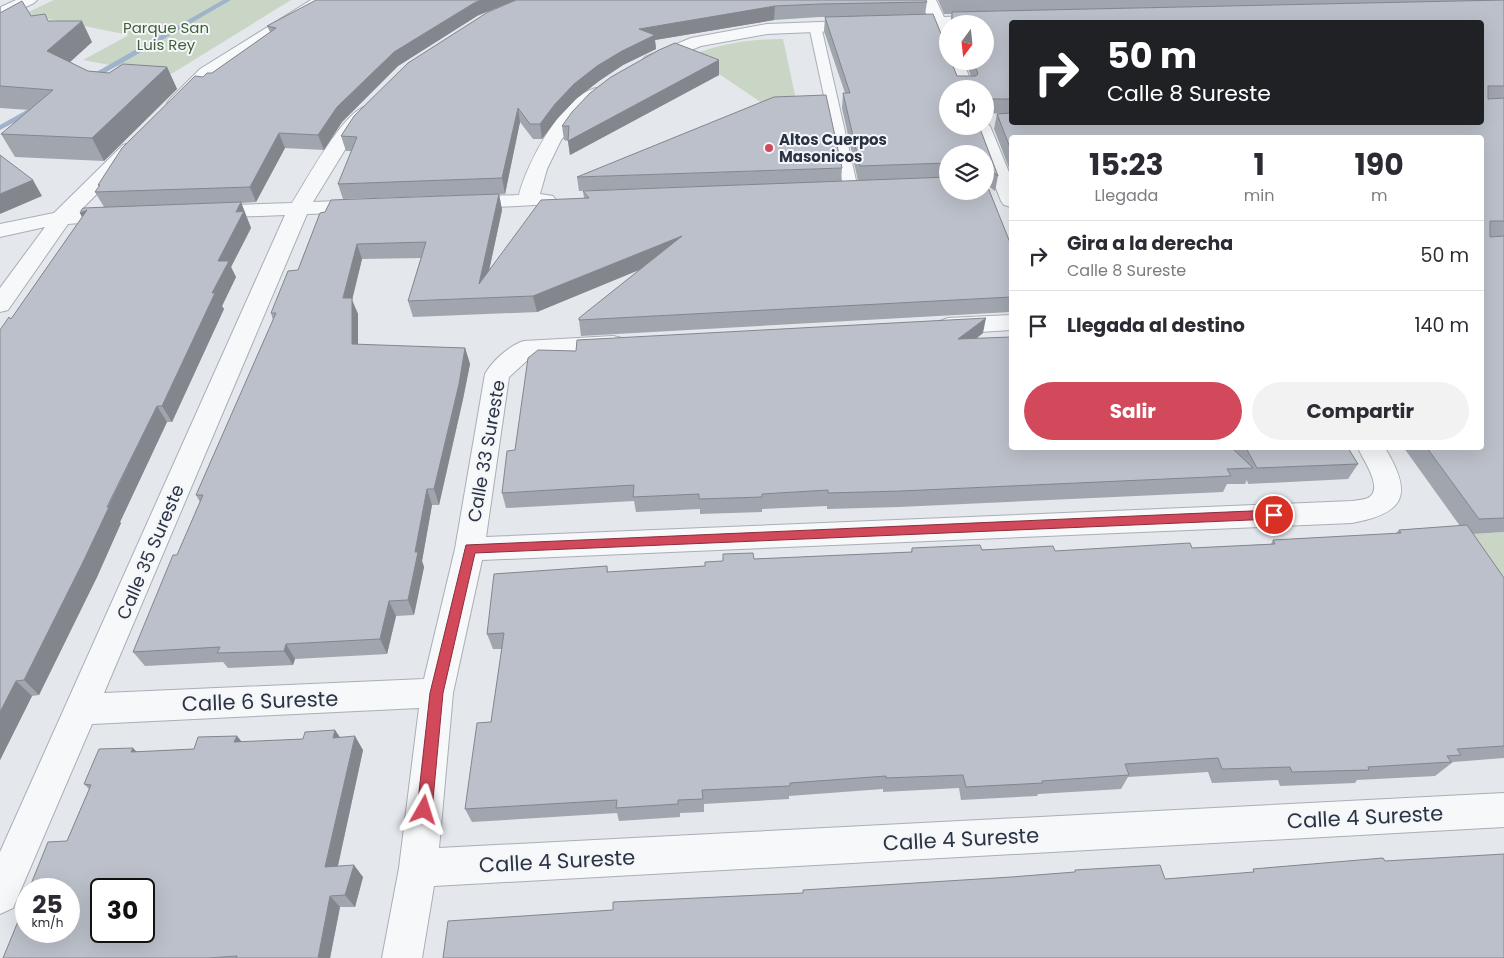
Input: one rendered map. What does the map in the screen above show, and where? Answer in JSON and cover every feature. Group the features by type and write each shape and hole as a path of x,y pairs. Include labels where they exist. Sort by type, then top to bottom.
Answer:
{"street":[{"path":"4,12 29,0"},
{"path":"165,115 206,74 322,0"},
{"path":"928,0 938,21"},
{"path":"638,68 671,52 706,40 767,29 938,21 1007,20"},
{"path":"528,200 532,179 540,160 562,126 581,105 607,87"},
{"name":"Calle 35 Sureste","path":"0,896 83,709 299,208 350,128 378,100"},
{"path":"0,305 62,217 144,135"},
{"path":"984,135 1000,190"},
{"path":"438,203 567,199"},
{"path":"190,212 379,205"},
{"path":"0,231 22,223 62,217 141,214"},
{"path":"922,327 1009,322"},
{"name":"Calle 33 Sureste","path":"402,958 418,868 436,693 470,549 497,374 524,348 634,343"},
{"path":"470,549 1352,512 1371,508 1382,503 1387,495 1386,480 1376,455"},
{"name":"Calle 6 Sureste","path":"83,709 436,693"},
{"name":"Calle 4 Sureste","path":"418,868 1504,810"}],"lane":[{"path":"815,26 851,189"}],"green space":[{"name":"Parque San Luis Rey","path":"54,0 291,0 168,76 83,60 129,35 24,14"},
{"path":"783,39 798,109 762,103 691,55 736,43"},
{"path":"1504,532 1504,615 1461,535"}],"building":[{"path":"316,0 481,0 394,52 337,107 318,135 279,133 250,187 95,192 122,148 195,76 203,77 207,73 212,73 276,28 267,26"},
{"path":"516,0 926,0 927,2 775,6 639,29 655,35 597,66 574,84 555,104 540,124 530,124 518,108 502,178 338,184 357,137 341,136 354,116 408,63 488,12"},
{"path":"1504,0 1504,86 1488,86 1488,99 1504,98 1504,221 1490,221 1490,237 1504,236 1504,518 1479,519 1428,450 1484,450 1484,135 1009,135 1009,145 997,114 1009,113 1009,125 1484,125 1484,20 1009,20 1009,99 994,99 994,80 939,80 939,135 982,135 986,145 939,145 939,163 860,166 843,93 850,93 825,17 933,14 939,29 939,70 955,70 957,76 976,76 978,74 976,70 994,70 994,15 952,15 952,12"},
{"path":"22,1 31,16 45,14 48,21 82,21 47,51 88,71 109,73 123,64 167,67 92,138 1,134 53,90 0,86 0,13"},
{"path":"675,43 719,60 568,141 569,126 562,126 590,93 611,77"},
{"path":"826,95 842,168 577,177 774,97"},
{"path":"0,155 33,180 0,194"},
{"path":"939,177 939,200 993,200 1009,240 1009,297 579,320 579,318 682,236 533,296 408,301 426,242 357,244 343,298 352,298 352,344 465,348 459,384 434,489 427,489 415,552 418,552 408,600 389,601 380,639 286,644 284,651 217,653 220,647 133,652 173,555 177,555 203,495 196,495 276,313 271,313 288,271 298,270 320,213 325,212 331,200 499,194 479,284 541,200 589,198 583,191"},
{"path":"241,202 236,212 244,211 218,261 229,261 212,293 215,293 162,406 157,406 107,507 109,507 83,562 24,680 16,681 0,712 0,330 9,317 11,319 87,210 80,213 83,208"},
{"path":"986,318 958,339 1009,337 1009,450 1234,450 1253,468 1227,469 1231,476 901,491 828,493 828,490 762,494 762,497 699,499 699,494 633,497 634,485 502,493 507,451 515,450 528,358 538,350 576,351 577,340"},
{"path":"1247,450 1349,450 1358,464 1257,468"},
{"path":"1467,525 1504,578 1504,746 1457,749 1461,755 1447,756 1451,762 1368,767 1369,770 1292,772 1290,767 1222,769 1218,758 1125,764 1129,775 1042,781 1043,783 966,787 963,775 886,778 886,776 790,783 790,786 702,790 703,799 678,800 678,804 616,808 617,800 465,809 477,723 491,722 504,633 487,634 494,574 607,566 607,572 705,566 705,562 723,561 723,554 753,553 754,559 912,552 912,548 980,545 982,550 1053,546 1055,551 1190,543 1192,548 1275,544 1273,540 1401,533 1399,530"},
{"path":"335,730 333,738 355,736 325,867 354,865 345,895 330,896 318,958 236,958 237,956 208,958 3,958 15,929 15,943 80,943 80,878 33,878 48,842 67,841 91,785 84,784 99,749 133,748 131,752 194,749 198,737 237,736 234,742 303,739 305,732"},
{"path":"1504,854 1504,958 443,958 448,921 613,910 613,902 803,893 803,890 1011,877 1075,872 1075,870 1160,865 1165,879 1254,872 1253,869 1383,858 1385,861"}],"waterway":[{"path":"88,79 228,0"},
{"path":"0,128 35,109"}],"place":[{"name":"Altos Cuerpos Masonicos","path":"769,148"}],"route":[{"path":"424,810 436,693 470,549 1274,515"}]}
